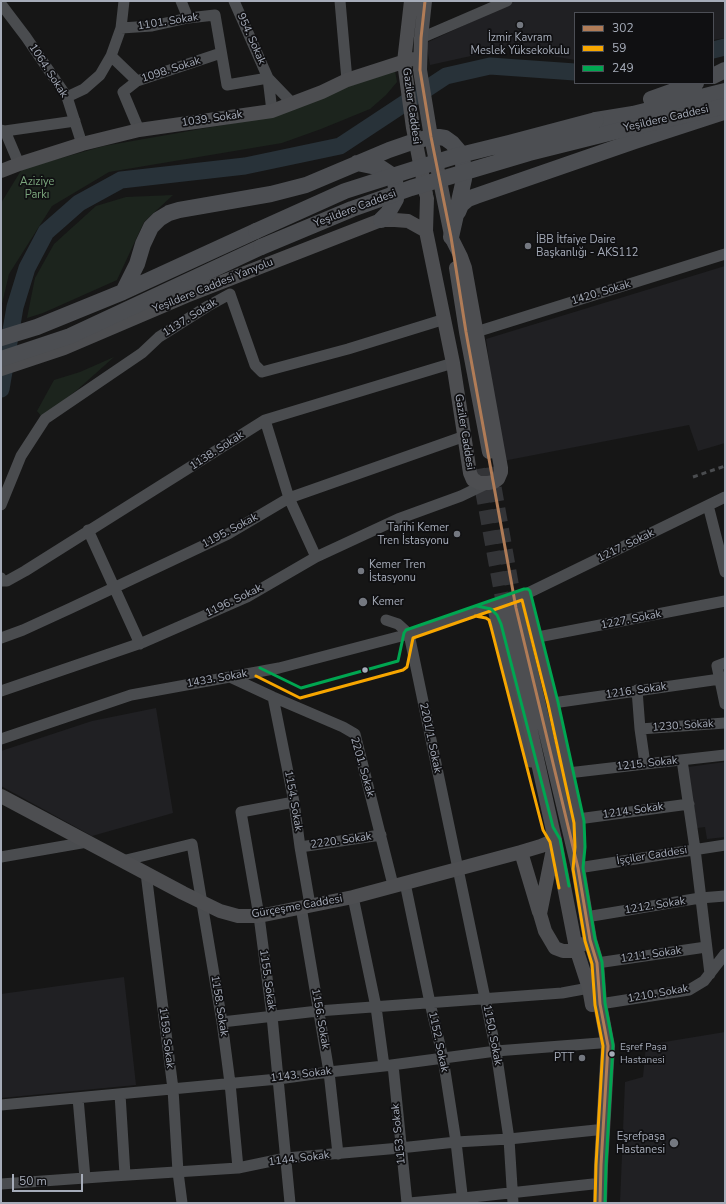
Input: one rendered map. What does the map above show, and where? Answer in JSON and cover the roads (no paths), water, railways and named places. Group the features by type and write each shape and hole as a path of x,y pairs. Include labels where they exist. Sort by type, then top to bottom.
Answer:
{"highway":[{"path":"714,76 725,70"},
{"path":"596,120 693,84"},
{"name":"Yeşildere Caddesi","path":"1,338 37,326 123,292 345,191 456,156 596,120 633,114 725,91"},
{"name":"Yeşildere Caddesi","path":"1,359 22,357 261,247 352,209 441,179 529,153 725,106"},
{"path":"455,218 461,205 468,199 628,143 725,112"},
{"path":"123,292 137,264 151,227 159,219 169,213 271,194 313,182 389,150 431,137 445,138 458,150 462,158 464,179 451,237"},
{"path":"357,163 381,168 390,174 395,181 396,199 388,213 381,220"}],"main road":[{"name":"Gaziler Caddesi","path":"411,1 405,67 415,141 456,337 480,471"},
{"name":"Gaziler Caddesi","path":"425,1 420,63 427,115 451,237 466,332 480,471 479,483 488,483 498,479 501,468 465,268 462,257 451,237"},
{"name":"1039. Sokak","path":"1,172 19,164 82,144 139,130 272,111 293,104 347,80 420,63"},
{"name":"Gaziler Caddesi","path":"427,198 426,231 445,319 464,436 480,471"},
{"name":"Yeşildere Caddesi Yanyolu","path":"1,369 22,357 64,348 186,296 381,220 408,222 426,231"},
{"path":"507,606 556,840 576,948 589,988 600,1043 593,1184 599,1202"},
{"path":"507,606 578,868 590,940 597,963 600,1004 608,1046 599,1202"},
{"name":"Gürçeşme Caddesi","path":"1,796 203,903 220,911 238,916 259,916 353,897 521,852 556,840"},
{"path":"540,914 556,840"},
{"path":"521,852 545,931 555,948 563,951 570,951 590,940"}],"street":[{"path":"67,97 84,88 100,75 111,56 121,28 124,1"},
{"path":"181,1 188,18"},
{"name":"954. Sokak","path":"234,1 268,78"},
{"path":"340,1 347,80"},
{"path":"421,38 507,1"},
{"name":"1064. Sokak","path":"1,4 26,37 67,97 82,144"},
{"name":"1101. Sokak","path":"121,28 152,26 188,18 215,15 221,54"},
{"path":"221,54 227,85 268,78"},
{"name":"1098. Sokak","path":"139,130 123,92 136,81 221,54"},
{"path":"111,56 136,81"},
{"path":"268,78 293,104"},
{"path":"268,78 272,111"},
{"path":"19,164 3,131 75,121"},
{"name":"1420. Sokak","path":"476,332 725,254"},
{"name":"1137. Sokak","path":"1,505 21,456 45,419 142,353 159,338 208,306 230,294 255,365 262,372 348,349 445,319"},
{"name":"1138. Sokak","path":"1,578 3,581 8,581 265,420 453,363"},
{"path":"265,420 289,498 316,557"},
{"name":"1195. Sokak","path":"1,638 24,630 228,534 289,498 464,436"},
{"path":"461,496 480,471"},
{"name":"1196. Sokak","path":"1,691 140,644 247,597 316,557 398,519 461,496 488,483"},
{"name":"1217. Sokak","path":"526,594 725,497"},
{"path":"708,505 721,540 725,572"},
{"path":"88,530 140,644"},
{"path":"526,594 538,637 578,819 580,847 578,868"},
{"name":"1433. Sokak","path":"1,739 131,695 279,668 409,634 476,611 507,606 526,594"},
{"name":"1227. Sokak","path":"538,637 725,601"},
{"path":"496,626 494,607 507,606"},
{"path":"476,611 488,613 493,617 548,829 556,840"},
{"path":"386,620 398,624 409,634"},
{"name":"2201/1. Sokak","path":"409,634 457,869"},
{"path":"725,663 717,666 725,704"},
{"name":"2201. Sokak","path":"230,677 343,727 355,734 381,835 399,884"},
{"name":"1216. Sokak","path":"553,702 720,679"},
{"path":"637,690 640,729 645,764"},
{"name":"1154. Sokak","path":"273,697 294,802 306,906"},
{"name":"1230. Sokak","path":"640,729 725,723"},
{"name":"1215. Sokak","path":"568,773 725,756"},
{"path":"682,760 695,849 710,974"},
{"name":"1155. Sokak","path":"290,1203 272,1016 259,916 242,812 294,802"},
{"name":"1214. Sokak","path":"578,819 689,804"},
{"name":"2220. Sokak","path":"300,847 381,835"},
{"path":"1,857 87,842"},
{"name":"1158. Sokak","path":"122,861 192,844 222,1022 238,1168"},
{"name":"İşçiler Caddesi","path":"578,868 725,845"},
{"name":"1150. Sokak","path":"457,869 496,1051 509,1139 513,1198"},
{"name":"1159. Sokak","path":"146,873 172,1089 178,1172 182,1203"},
{"name":"1152. Sokak","path":"399,884 443,1058 456,1142 463,1201"},
{"name":"1212. Sokak","path":"586,916 700,898 725,896"},
{"name":"1153. Sokak","path":"353,897 388,1065 408,1203"},
{"name":"1156. Sokak","path":"306,906 318,1011 329,1072 338,1154"},
{"name":"1211. Sokak","path":"597,963 706,947"},
{"name":"1210. Sokak","path":"600,1004 689,990 704,981 725,954"},
{"path":"222,1022 318,1011 562,993 589,988"},
{"name":"1143. Sokak","path":"1,1105 278,1079 496,1051 600,1043"},
{"path":"120,1094 125,1175"},
{"path":"78,1098 85,1178"},
{"name":"1144. Sokak","path":"1,1184 238,1168 286,1158 596,1130"},
{"path":"408,1203 513,1198 593,1184"}],"waterway":[{"path":"714,50 725,47"},
{"path":"1,389 15,307 27,268 46,232 79,203 121,180 245,166 340,146 446,76 490,66 574,72"}],"tunnel":[{"path":"491,467 516,608"},
{"path":"478,469 504,609"}],"railway":[{"path":"693,477 725,466"}],"place":[{"name":"İzmir Kavram Meslek Yüksekokulu","path":"520,25"},
{"name":"İBB İtfaiye Daire Başkanlığı - AKS112","path":"528,246"},
{"name":"Tarihi Kemer Tren İstasyonu","path":"457,534"},
{"name":"Kemer Tren İstasyonu","path":"361,571"},
{"name":"Kemer","path":"363,602"},
{"name":"Eşref Paşa Hastanesi","path":"612,1054"},
{"name":"PTT","path":"582,1058"},
{"name":"Eşrefpaşa Hastanesi","path":"674,1143"}],"park label":[{"name":"Aziziye Parkı","path":"37,188"}]}
